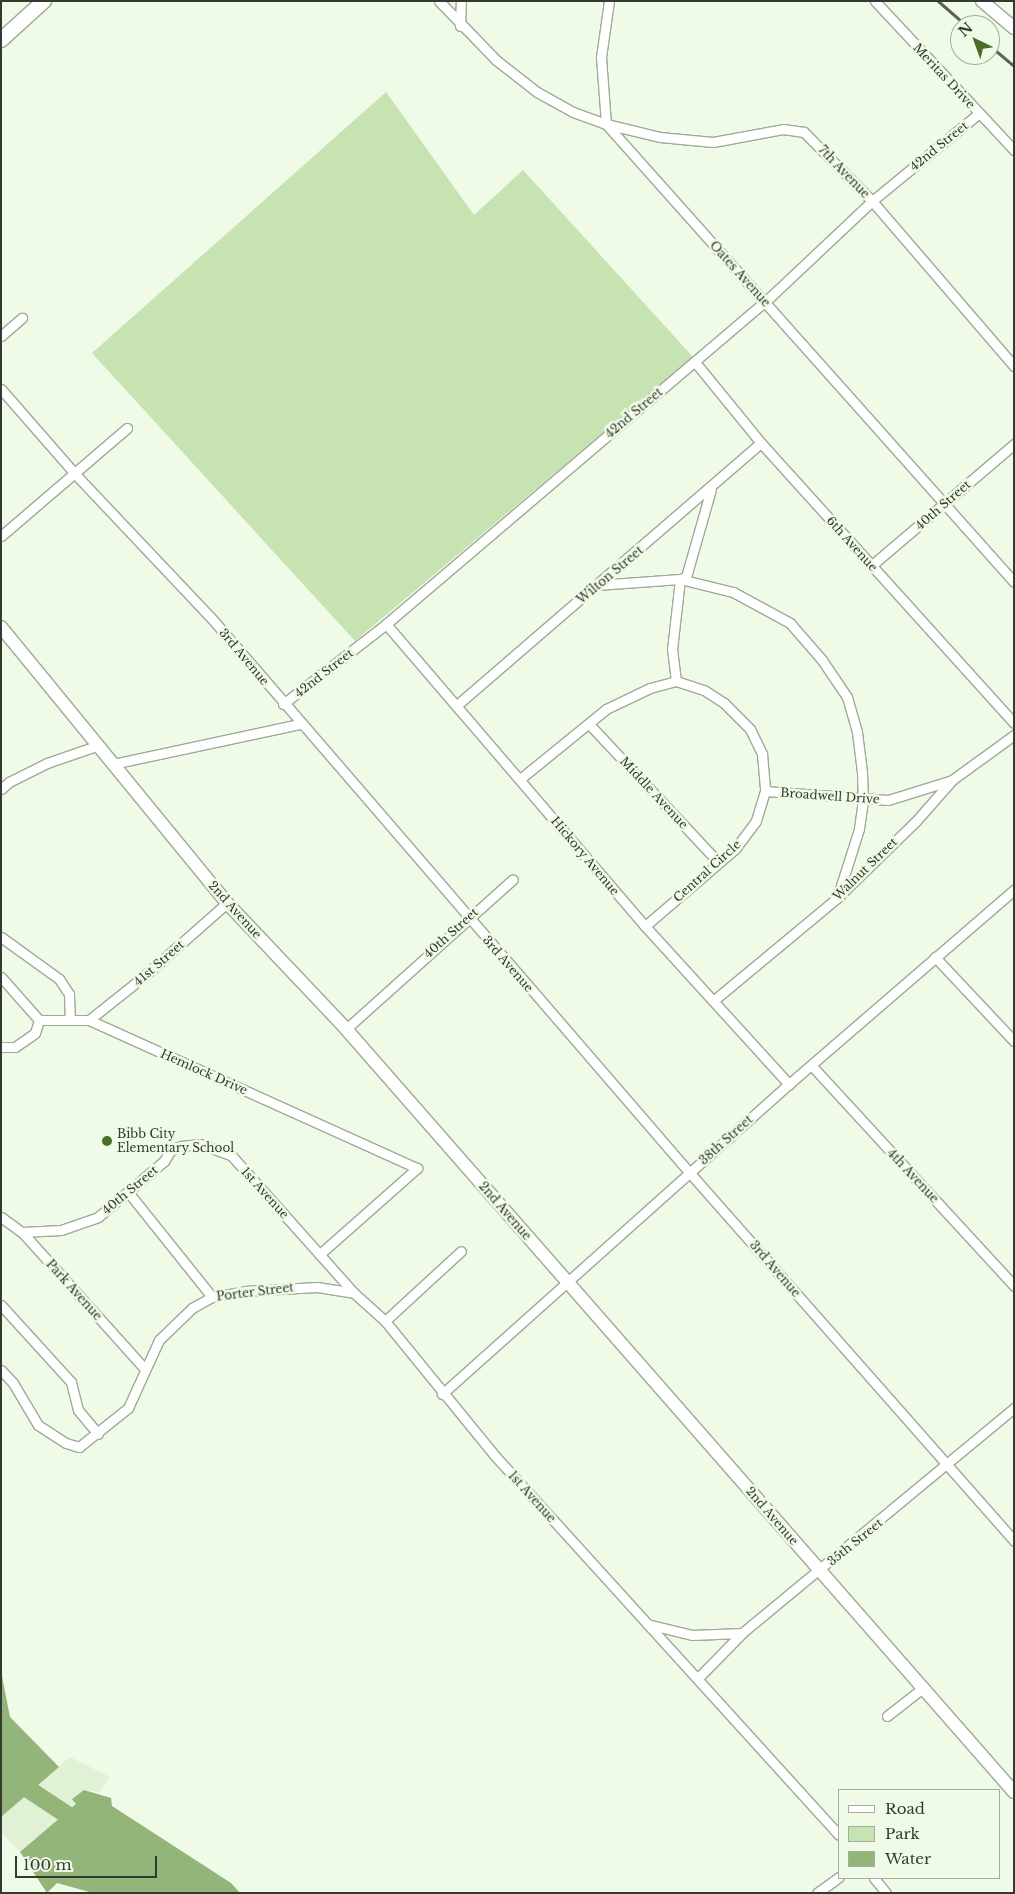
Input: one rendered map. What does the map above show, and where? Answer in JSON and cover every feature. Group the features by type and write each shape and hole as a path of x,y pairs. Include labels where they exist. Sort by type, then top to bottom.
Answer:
{"main road":[{"path":"1,40 44,1"},
{"path":"982,1 1014,28"},
{"name":"2nd Avenue","path":"1,627 96,746 113,764 227,903 346,1029 1014,1792"}],"street":[{"name":"Oates Avenue","path":"439,1 460,26 496,60 537,92 573,112 606,124 946,503 1014,582"},
{"path":"460,26 461,1"},
{"path":"606,124 601,57 609,1"},
{"name":"Meritas Drive","path":"875,1 978,114 1014,150"},
{"name":"42nd Street","path":"283,704 386,624 765,302 872,201 978,114"},
{"name":"7th Avenue","path":"606,124 660,138 713,142 783,130 804,132 872,201 1014,366"},
{"path":"1,336 22,318"},
{"name":"6th Avenue","path":"694,362 762,443 1014,723"},
{"name":"3rd Avenue","path":"1,388 76,475 213,620 300,724 468,918 1014,1541"},
{"path":"1,536 76,475 127,428"},
{"name":"Wilton Street","path":"457,705 711,489 762,443"},
{"name":"40th Street","path":"872,565 1014,444"},
{"path":"597,585 686,577 711,489"},
{"path":"520,779 606,710 650,688 676,681 672,650 680,579"},
{"path":"680,579 733,592 790,623 822,660 846,697 857,732 863,800 856,837 837,898"},
{"name":"Hickory Avenue","path":"386,624 645,926 789,1084"},
{"name":"Central Circle","path":"645,926 736,848 756,821 765,791 762,754 750,730 724,703 704,690 676,681"},
{"path":"113,764 300,724"},
{"name":"Middle Avenue","path":"589,724 718,862"},
{"name":"Walnut Street","path":"713,1001 837,898 916,821 952,780 1014,735"},
{"path":"1,789 9,782 47,763 96,746"},
{"name":"Broadwell Drive","path":"765,791 863,800 896,798 952,780"},
{"name":"40th Street","path":"346,1029 513,879"},
{"name":"38th Street","path":"442,1394 689,1172 1014,890"},
{"name":"41st Street","path":"89,1020 143,977 227,903"},
{"path":"1,937 59,979 69,994 70,1020"},
{"path":"935,957 1014,1041"},
{"path":"1,977 39,1020 35,1033 16,1047 1,1047"},
{"name":"Hemlock Drive","path":"39,1020 89,1020 417,1168 321,1253"},
{"name":"4th Avenue","path":"812,1066 1014,1286"},
{"name":"40th Street","path":"22,1232 61,1230 98,1217 164,1161 171,1150 181,1146 200,1144 231,1155"},
{"name":"1st Avenue","path":"231,1155 321,1253 354,1294 385,1321 442,1394 647,1624 838,1834"},
{"path":"128,1192 212,1297"},
{"name":"Park Avenue","path":"1,1217 22,1232 144,1368"},
{"path":"385,1321 461,1251"},
{"name":"Porter Street","path":"1,1370 13,1383 38,1425 66,1443 79,1446 98,1434 128,1408 144,1368 158,1340 177,1320 212,1297 296,1287 354,1294"},
{"path":"1,1305 71,1382 78,1410 98,1434"},
{"name":"35th Street","path":"698,1678 742,1633 948,1466 1014,1408"},
{"path":"647,1624 692,1635 742,1633"},
{"path":"887,1716 924,1687"},
{"path":"817,1893 838,1878"},
{"path":"875,1879 886,1893"}],"shaded area":[{"path":"70,1757 110,1777 100,1792 83,1790 76,1804 20,1852 1,1832 1,1817"}],"green space":[{"path":"386,92 474,215 523,170 693,357 355,641 92,353"}],"water":[{"path":"1,1671 10,1717 59,1767 1,1817"},
{"path":"84,1790 111,1798 112,1806 231,1883 240,1893 93,1893 57,1883 47,1893 20,1852 76,1804 72,1799"}],"waterway":[{"path":"1,1771 84,1826"}],"railway":[{"path":"938,1 954,15"},
{"path":"1000,54 1014,66"}],"place":[{"name":"Bibb City Elementary School","path":"107,1141"}]}
